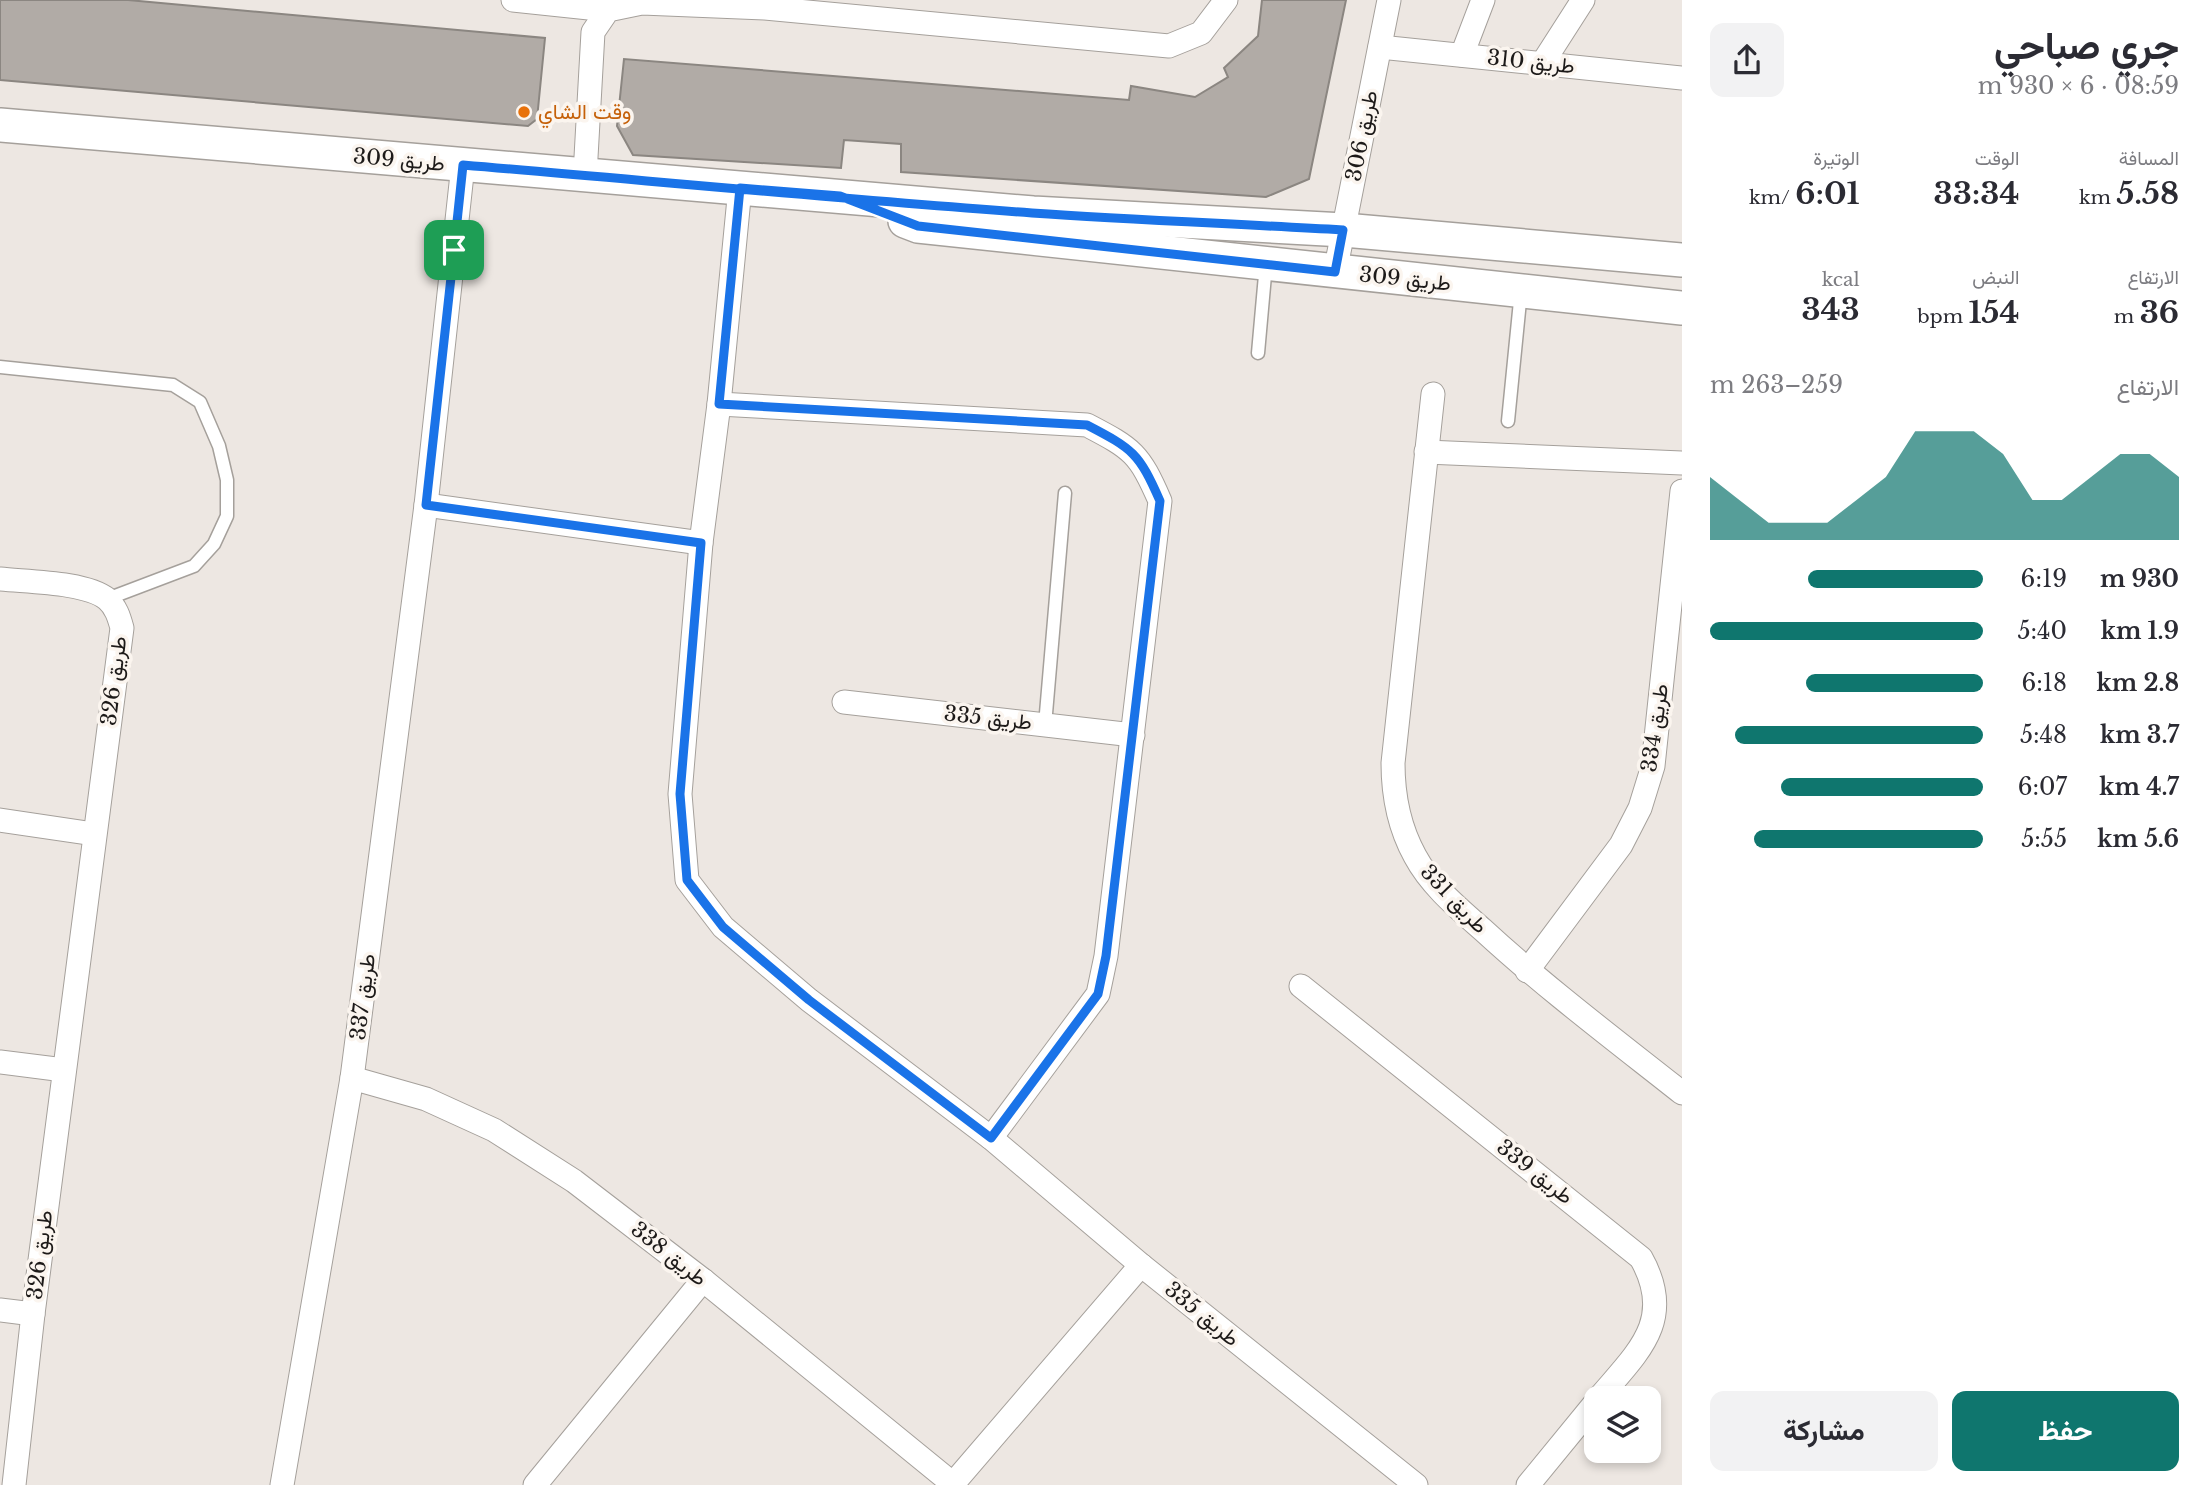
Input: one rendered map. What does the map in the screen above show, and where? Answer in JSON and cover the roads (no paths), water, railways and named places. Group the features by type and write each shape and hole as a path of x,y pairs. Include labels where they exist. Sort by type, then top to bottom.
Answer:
{"street":[{"path":"513,0 608,10 642,4 765,4 1169,46 1201,33 1226,0"},
{"name":"طريق 306","path":"1335,272 1389,0"},
{"path":"1462,55 1483,0"},
{"path":"1542,64 1583,0"},
{"path":"585,176 593,32 608,10"},
{"name":"طريق 310","path":"1380,47 1682,78"},
{"name":"طريق 309","path":"0,125 1033,213 1343,230 1682,260"},
{"name":"طريق 337","path":"282,1485 352,1078 426,505 463,165"},
{"name":"طريق 335","path":"740,188 719,404 701,543 680,794 687,880 723,927 809,1000 991,1138 1141,1265 1416,1485"},
{"name":"طريق 309","path":"840,196 918,226 1682,308"},
{"name":"طريق 331","path":"1433,394 1393,763 1397,811 1415,856 1428,877 1527,971 1682,1093"},
{"path":"719,404 1087,425 1116,440 1142,461 1160,501 1106,956 1098,994 991,1138"},
{"path":"1426,452 1682,463"},
{"name":"طريق 334","path":"1527,971 1621,845 1640,807 1653,766 1682,491"},
{"path":"426,505 701,543"},
{"path":"0,579 91,591 107,600"},
{"name":"طريق 326","path":"13,1485 122,628 117,611 107,600"},
{"name":"طريق 335","path":"844,702 1133,735"},
{"path":"0,820 94,834"},
{"name":"طريق 339","path":"1301,986 1641,1258 1656,1293 1651,1330 1642,1346 1609,1386"},
{"path":"0,1062 64,1070"},
{"name":"طريق 338","path":"352,1078 426,1098 494,1130 574,1181 703,1280 952,1485 1141,1265"},
{"path":"535,1485 703,1280"},
{"name":"طريق 326","path":"0,1310 33,1314"},
{"name":"طريق 339","path":"1528,1485 1584,1417"}],"lane":[{"path":"1258,353 1266,264"},
{"path":"1508,421 1521,291"},
{"path":"0,367 173,385 200,402 219,446 227,480 227,516 215,544 194,566 107,600"},
{"path":"1045,725 1065,493"}],"place":[{"name":"وقت الشاي","path":"524,112"}]}
